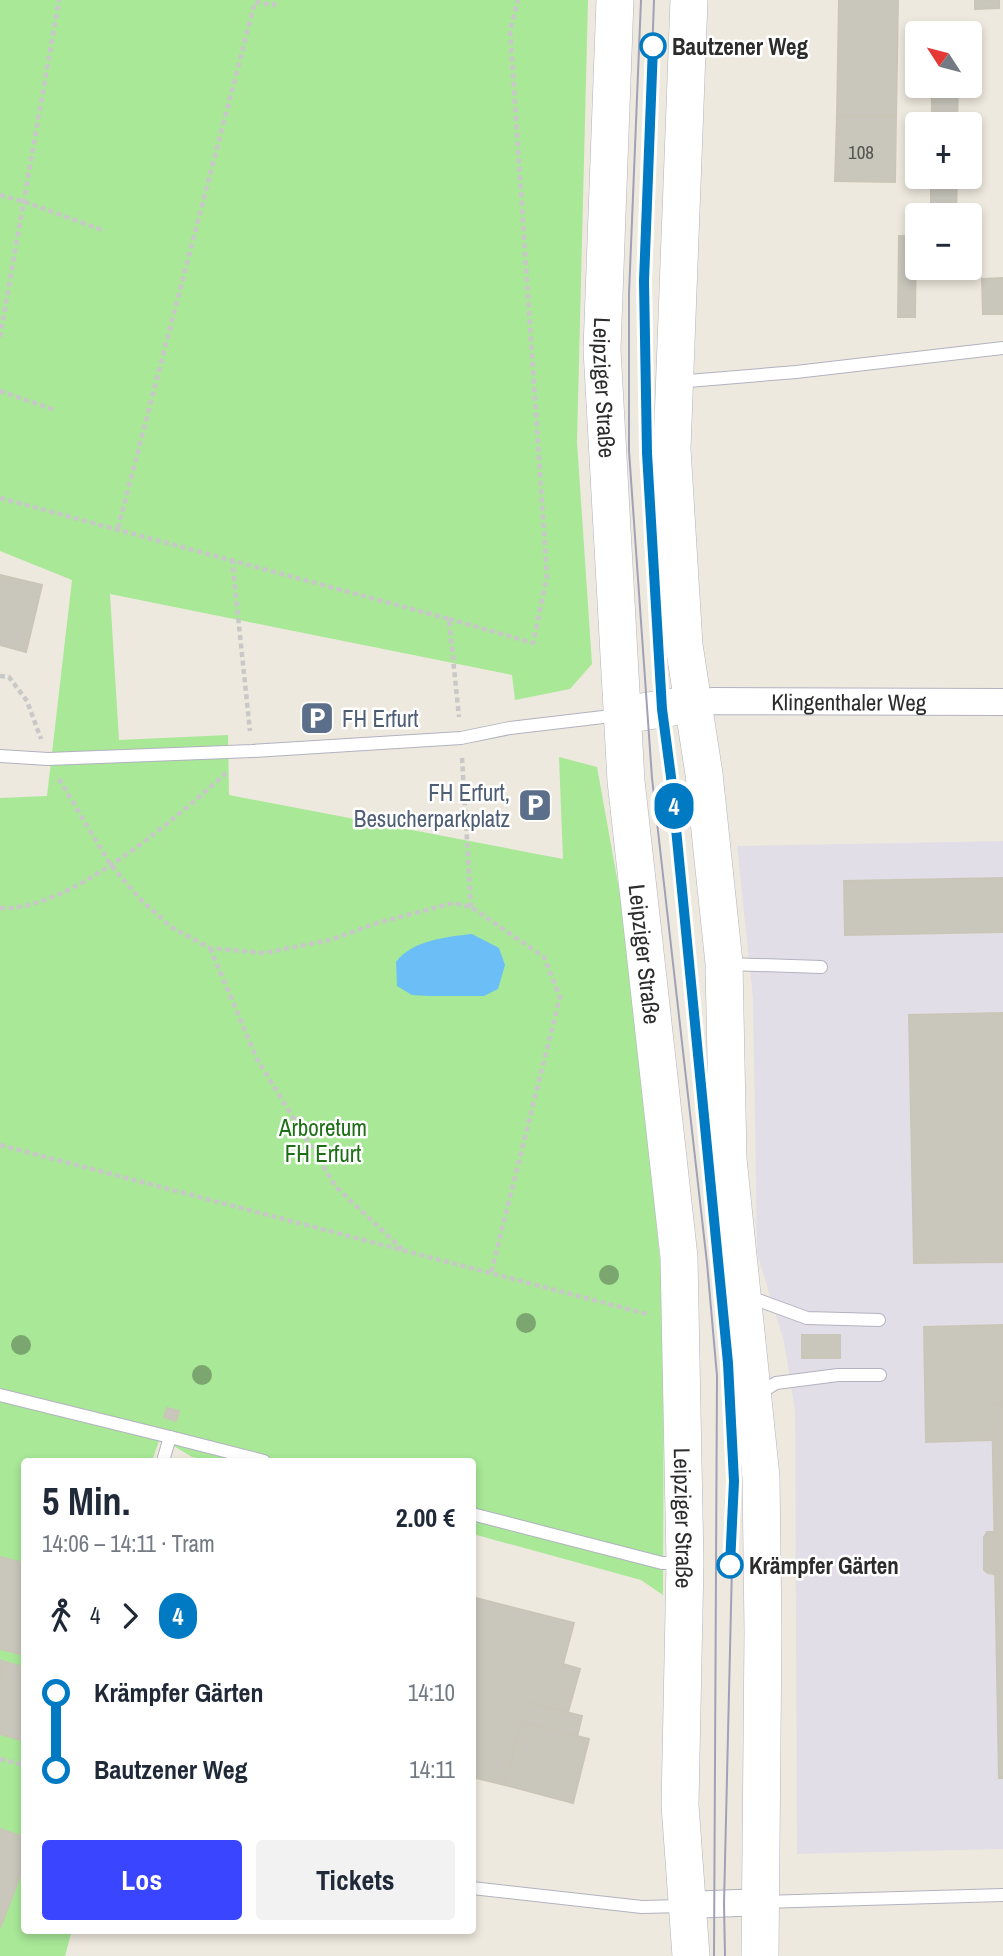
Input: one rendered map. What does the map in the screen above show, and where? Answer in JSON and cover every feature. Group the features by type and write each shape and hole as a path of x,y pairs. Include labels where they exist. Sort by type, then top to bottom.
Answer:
{"main road":[{"name":"Leipziger Straße","path":"615,0 602,349 626,781 679,1257 685,1563 680,1805 691,1956"},
{"path":"690,0 673,463 684,645 704,774 724,964 727,1159 761,1477 760,1956"},
{"path":"624,715 693,704"}],"street":[{"name":"Klingenthaler Weg","path":"693,704 723,701 1003,702"},
{"path":"688,1905 762,1902"}],"lane":[{"path":"675,382 796,372 1003,348"},
{"path":"0,756 48,760 461,738 624,715"},
{"path":"724,964 821,967"},
{"path":"740,1293 807,1318 879,1320"},
{"path":"753,1397 776,1383 838,1375 880,1376"},
{"path":"0,1395 252,1458"},
{"path":"164,1458 170,1437"},
{"path":"476,1515 662,1563 685,1563"},
{"path":"476,1888 642,1907 688,1905"},
{"path":"762,1902 1003,1895"}],"path":[{"path":"0,337 59,0"},
{"path":"118,528 252,1 274,5 275,0"},
{"path":"0,498 533,643 547,576 510,30 518,0"},
{"path":"0,195 106,231"},
{"path":"0,391 55,410"},
{"path":"449,618 461,738 471,907"},
{"path":"0,676 9,677 27,701 48,760 110,864 139,898 171,927 210,947 264,953 330,940 377,923 453,903 471,907 544,957 560,996 491,1273"},
{"path":"210,947 257,1059 336,1187 403,1250"},
{"path":"0,1145 658,1317"},
{"path":"0,1759 21,1764"}],"shaded area":[{"path":"1003,841 1003,1849 797,1854 795,1411 784,1342 757,1253 753,998 737,846"}],"green space":[{"name":"Arboretum FH Erfurt","path":"0,0 588,0 577,442 592,664 570,689 515,700 512,675 110,594 119,740 228,735 229,795 563,859 559,757 597,767 629,945 664,1301 663,1595 641,1580 476,1535 476,1458 196,1458 160,1438 153,1458 21,1458 21,1934 71,1934 65,1956 0,1956 0,798 47,796 72,580 0,551"}],"water":[{"path":"472,934 499,948 505,965 498,989 484,996 429,996 412,995 397,986 396,962 411,949 431,941"}],"building":[{"path":"839,0 898,0 896,116 837,116"},
{"path":"975,0 999,0 999,8 975,9"},
{"path":"932,98 958,98 957,112 932,112"},
{"path":"837,116 896,116 895,182 835,181"},
{"path":"931,189 957,189 956,203 931,203"},
{"path":"899,236 905,236 905,280 915,280 915,317 898,317"},
{"path":"1003,278 1003,314 983,314 982,279"},
{"path":"0,575 42,585 26,652 0,645"},
{"path":"1003,878 1003,932 845,935 844,881"},
{"path":"1003,1013 1003,1262 914,1263 909,1015"},
{"path":"1003,1325 1003,1404 992,1404 993,1440 926,1442 924,1327"},
{"path":"802,1335 840,1335 840,1358 802,1358"},
{"path":"992,1404 1003,1404 1003,1778 999,1778"},
{"path":"167,1408 179,1411 176,1421 164,1417"},
{"path":"987,1532 995,1532 995,1574 984,1570 984,1537"},
{"path":"0,1557 21,1562 21,1654 0,1649"},
{"path":"476,1598 574,1623 563,1664 580,1669 568,1712 526,1702 505,1785 476,1778"},
{"path":"0,1660 5,1662 0,1680"},
{"path":"5,1662 21,1666 21,1740 0,1734 0,1680"},
{"path":"526,1702 582,1716 577,1737 521,1722"},
{"path":"521,1722 589,1739 573,1803 505,1785"},
{"path":"0,1829 21,1836 21,1874 0,1928"}],"tram line":[{"path":"641,0 629,294 629,451 652,778 707,1263 717,1376 714,1956"},
{"path":"654,0 644,281 647,453 662,709 671,777 728,1363 734,1481 725,1956"},
{"name":"4","path":"653,46 644,281 647,453 662,709 671,777 728,1363 734,1481 730,1565"}],"place":[{"name":"Bautzener Weg","path":"653,46"},
{"name":"FH Erfurt","path":"317,718"},
{"name":"FH Erfurt, Besucherparkplatz","path":"535,805"},
{"name":"Krämpfer Gärten","path":"730,1565"}]}
